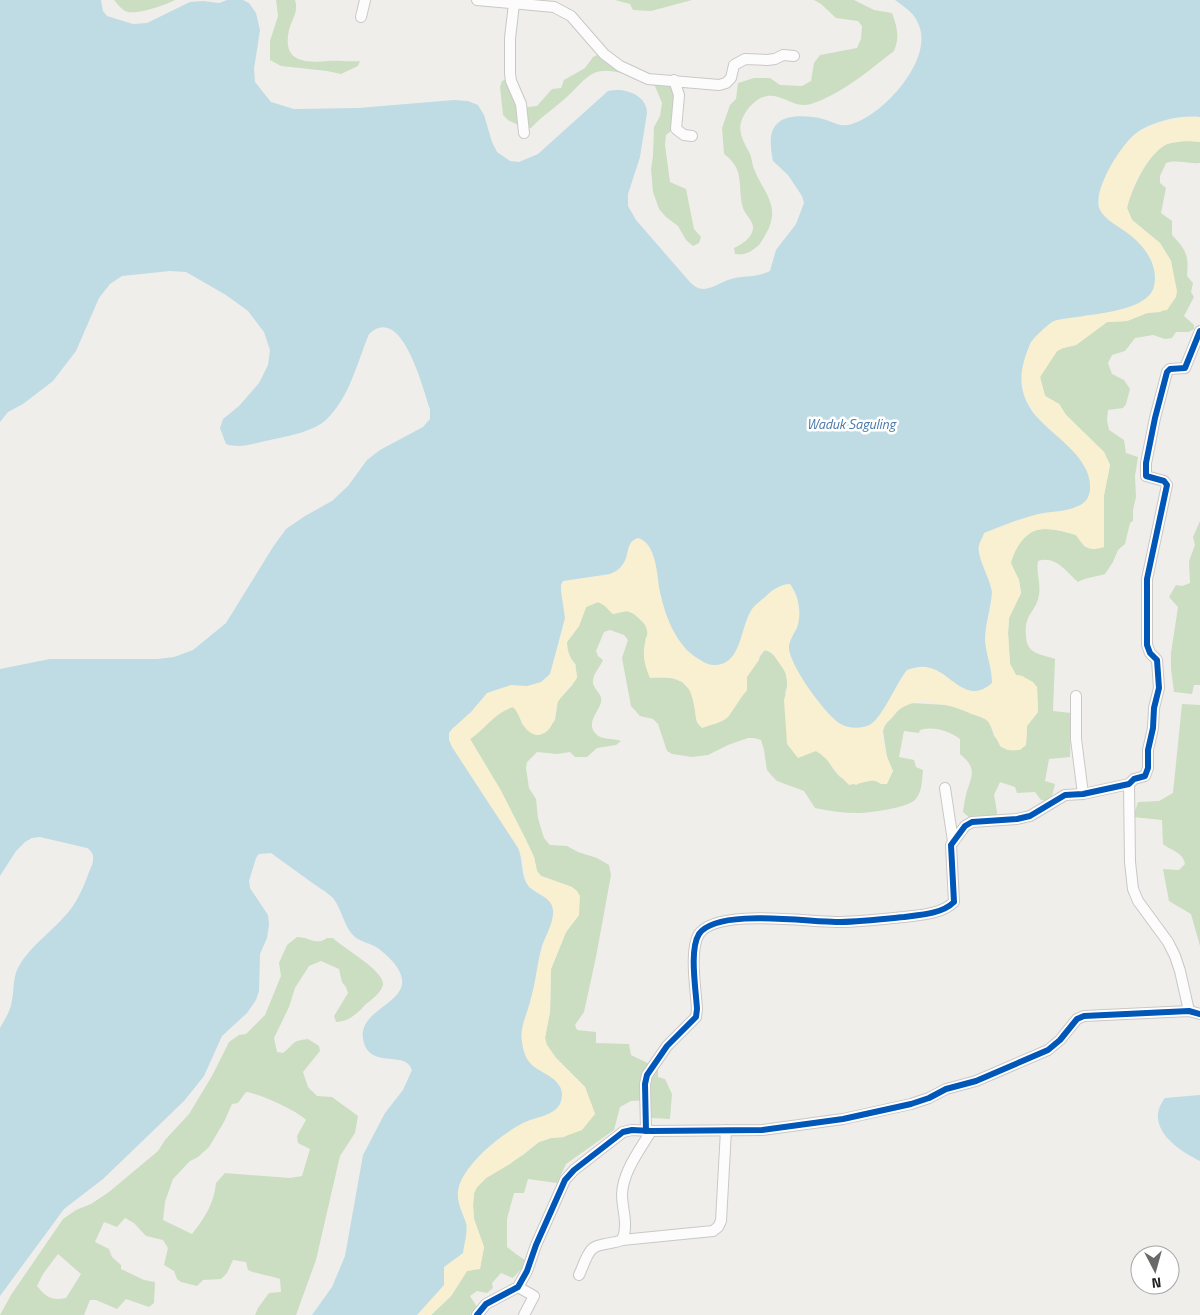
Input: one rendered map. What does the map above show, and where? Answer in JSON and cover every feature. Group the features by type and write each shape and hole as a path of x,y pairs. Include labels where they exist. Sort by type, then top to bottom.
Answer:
{"street":[{"path":"361,17 365,0"},
{"path":"476,0 554,6 571,16 595,44 620,66 648,79 724,84 731,78 734,65 739,61 745,59 772,60 783,55 794,56"},
{"path":"514,4 510,38 510,74 521,104 524,133"},
{"path":"674,80 679,95 675,123 676,129 684,135 692,136"},
{"path":"953,841 965,826 972,822 1017,819 1030,816 1065,795 1084,794 1128,784 1134,779 1145,776 1147,772 1148,750 1153,728 1153,713 1159,688 1157,660 1147,645 1148,579 1167,486 1164,481 1146,476 1146,463 1155,418 1168,372 1170,369 1185,368 1200,331"},
{"path":"1076,696 1076,740 1084,794"},
{"path":"1128,784 1130,862 1133,889 1138,901 1172,949 1180,971 1189,1011"},
{"path":"622,1240 626,1224 622,1197 625,1178 649,1131 645,1084 647,1075 667,1046 696,1016 694,952 698,935 718,922 733,919 836,922 876,920 935,912 954,902 951,850 953,841 945,788"},
{"path":"477,1315 486,1304 518,1287 527,1271 536,1245 565,1180 574,1170 622,1132 632,1130 762,1130 843,1119 911,1104 929,1098 946,1089 976,1081 1048,1050 1060,1040 1077,1019 1084,1016 1189,1011 1200,1014"},
{"path":"579,1275 593,1248 622,1240 714,1231 718,1228 726,1130"},
{"path":"518,1287 534,1296 524,1315"}],"green space":[{"path":"114,0 175,0 150,9 130,12 125,11"},
{"path":"276,0 295,0 296,11 289,30 288,41 292,54 303,61 311,62 360,61 358,66 341,74 281,66 270,60 270,41 278,16"},
{"path":"615,0 692,0 651,11 633,10 630,4"},
{"path":"814,0 854,0 874,10 892,13 897,32 896,46 894,51 864,74 822,100 802,105 778,97 766,96 760,98 746,111 740,126 741,135 750,154 754,169 769,199 772,214 767,232 759,245 748,253 735,254 734,248 748,238 753,229 752,223 743,208 738,173 731,160 724,154 722,128 730,105 736,99 738,83 754,78 770,78 780,85 802,86 811,81 814,63 820,55 857,48 861,39 862,26 858,21 836,18"},
{"path":"608,50 629,68 655,76 681,80 683,93 677,126 666,135 665,145 670,182 686,189 694,229 701,237 699,243 693,246 686,240 678,226 659,209 653,192 651,169 654,127 660,116 662,103 655,86 624,74 599,71 586,78 531,128 522,127 508,120 503,115 500,87 502,81 506,79 520,108 537,106 552,89 561,88 564,80 585,68 593,57"},
{"path":"1189,140 1200,142 1200,163 1174,161 1166,163 1160,176 1160,183 1166,188 1161,213 1172,221 1172,235 1186,253 1187,276 1193,283 1191,292 1194,297 1184,316 1194,325 1194,329 1189,332 1176,332 1172,338 1165,339 1153,335 1135,338 1125,351 1112,355 1108,363 1112,374 1124,380 1130,389 1123,408 1108,410 1109,430 1124,440 1126,453 1138,457 1135,476 1136,497 1133,521 1130,523 1125,544 1118,550 1105,574 1078,582 1055,562 1050,560 1038,561 1039,595 1026,623 1028,646 1039,654 1055,659 1053,711 1071,713 1070,757 1049,759 1045,781 1055,784 1052,796 1047,801 1041,800 1035,792 1017,793 1015,787 1000,782 994,795 997,812 996,824 971,819 963,812 972,771 969,763 960,754 960,739 936,729 925,729 920,730 919,733 904,731 899,757 914,760 916,767 923,770 920,790 915,800 896,808 864,813 815,808 804,791 777,781 767,770 761,740 748,738 708,755 692,757 672,754 667,751 658,724 653,719 640,716 631,706 622,658 628,640 624,635 610,630 604,632 596,651 603,660 593,678 593,684 600,696 601,702 592,726 598,736 621,741 616,745 597,748 587,757 575,757 570,752 557,754 537,752 527,762 526,768 529,788 536,799 538,818 544,838 550,845 567,846 597,858 609,865 611,875 584,1012 575,1025 577,1030 596,1032 596,1043 629,1044 631,1055 658,1068 658,1077 665,1079 672,1094 670,1119 651,1118 650,1100 631,1101 620,1107 614,1130 566,1164 557,1183 528,1179 524,1193 514,1193 507,1219 507,1247 528,1262 513,1278 501,1273 492,1283 493,1288 487,1293 477,1291 470,1296 477,1307 470,1315 431,1315 451,1296 467,1271 480,1268 484,1247 474,1219 474,1193 477,1187 486,1178 523,1155 539,1142 551,1138 564,1137 595,1114 585,1087 556,1058 546,1044 545,1038 550,1011 551,969 566,932 579,915 572,887 541,876 537,871 534,857 525,838 500,789 470,739 495,717 513,707 518,712 522,724 532,733 539,735 546,732 555,720 558,701 573,684 576,665 568,655 567,642 579,626 586,607 598,602 613,614 627,611 633,613 647,626 648,634 645,640 670,677 682,682 692,692 697,723 728,717 738,700 747,690 747,677 759,658 765,650 770,653 780,662 786,674 787,687 785,693 816,751 827,759 840,776 856,785 865,781 881,784 893,771 887,757 883,731 885,725 899,709 911,703 946,705 960,708 990,723 994,736 1007,750 1020,750 1026,745 1027,726 1038,712 1037,687 1022,676 1016,675 1010,664 1009,618 1021,593 1019,580 1010,563 1023,539 1032,532 1042,529 1052,529 1076,535 1085,547 1103,547 1104,495 1110,465 1104,452 1066,415 1059,404 1045,396 1040,377 1057,351 1076,345 1107,322 1127,321 1147,313 1161,312 1173,274 1171,261 1160,243 1132,220 1127,208 1136,182 1146,164 1158,150 1170,143"},
{"path":"1200,521 1200,685 1194,685 1192,694 1174,692 1171,653 1178,607 1169,597 1176,585 1182,586 1190,583 1189,561 1195,545 1193,537"},
{"path":"1182,704 1200,705 1200,946 1191,914 1169,901 1163,869 1179,870 1185,864 1184,860 1180,854 1163,844 1162,820 1133,817 1138,802 1159,801 1173,793"},
{"path":"297,937 316,941 333,938 371,967 382,979 383,985 378,994 355,1014 344,1021 336,1022 334,1016 348,993 342,982 339,969 321,961 309,966 295,988 289,1007 274,1038 277,1052 283,1053 294,1043 308,1039 319,1046 320,1051 303,1072 308,1087 317,1096 332,1097 358,1116 355,1133 340,1156 316,1260 296,1315 255,1315 269,1293 281,1292 280,1279 248,1270 246,1262 233,1260 227,1273 221,1279 203,1280 197,1286 181,1282 177,1279 174,1271 164,1265 168,1248 163,1240 146,1236 134,1223 125,1218 117,1227 104,1222 95,1242 109,1249 112,1257 121,1265 121,1269 144,1280 155,1282 154,1303 149,1307 126,1299 117,1309 96,1300 90,1300 84,1315 0,1315 11,1295 63,1219 109,1192 158,1151 165,1140 189,1114 212,1076 229,1042 239,1035 246,1034 265,1015 281,976 279,963 287,945","holes":["246,1092 278,1103 306,1120 297,1136 298,1143 310,1149 302,1176 290,1178 225,1173 216,1183 208,1210 192,1234 163,1220 165,1202 173,1179 190,1161 198,1157 209,1147 232,1104 238,1103","58,1254 81,1274 66,1298 57,1299 46,1295 37,1286 43,1274"]}],"sand":[{"path":"1190,116 1200,117 1200,142 1173,142 1158,150 1140,173 1127,208 1132,220 1160,243 1171,261 1177,291 1176,297 1167,310 1147,313 1127,321 1107,322 1076,345 1057,351 1040,377 1045,396 1059,404 1066,415 1104,452 1110,465 1104,495 1104,547 1090,549 1076,535 1057,530 1042,529 1027,535 1012,558 1011,563 1019,580 1021,593 1009,618 1010,664 1016,675 1033,682 1037,687 1038,712 1027,726 1026,745 1017,750 1005,749 1001,747 987,720 948,705 916,702 900,709 886,723 884,728 882,735 884,746 893,771 887,784 881,784 875,780 849,785 825,758 816,751 798,758 787,744 784,700 788,687 786,673 771,652 765,650 760,654 759,660 747,677 747,690 728,717 702,728 697,720 690,691 682,682 669,678 650,678 644,656 647,633 642,621 635,615 625,611 613,614 598,602 586,607 579,626 567,642 568,652 576,668 577,678 559,700 553,723 547,731 539,735 531,733 525,728 513,707 495,717 470,739 500,789 525,838 534,857 537,871 541,876 572,887 580,896 579,915 566,932 551,969 550,1012 545,1038 547,1045 556,1058 585,1087 595,1114 582,1130 563,1137 539,1142 510,1164 486,1178 477,1187 474,1193 474,1219 484,1247 480,1269 467,1271 451,1296 431,1315 417,1315 425,1305 444,1267 463,1253 466,1227 458,1192 459,1186 469,1167 504,1134 523,1123 555,1110 559,1106 562,1094 561,1088 553,1079 528,1061 521,1036 530,1004 538,963 553,918 542,895 528,886 522,856 518,848 452,747 449,733 452,728 471,712 487,693 511,685 527,686 550,674 564,623 561,589 563,581 610,574 627,555 628,547 632,541 639,538 646,542 652,553 686,650 707,663 739,641 752,608 771,591 785,584 790,584 797,598 799,622 789,645 790,656 817,700 841,725 881,712 907,670 928,668 937,671 947,678 992,673 986,652 985,638 991,603 991,585 980,558 978,546 984,533 1039,513 1078,506 1079,458 1034,414 1024,395 1022,364 1031,341 1052,321 1128,307 1140,301 1154,287 1150,260 1136,240 1102,213 1098,202 1100,192 1109,169 1130,139 1142,130 1155,124"}],"water":[{"name":"Waduk Saguling","path":"0,0 101,0 103,11 107,16 133,24 147,23 190,2 219,3 227,0 243,0 249,3 256,13 260,30 254,69 255,82 271,102 294,109 358,108 454,100 468,101 478,105 484,115 497,152 510,161 519,162 538,154 608,91 620,90 633,93 643,101 647,113 640,157 628,194 628,206 636,220 689,281 696,287 706,289 733,278 758,275 770,271 776,250 796,224 804,203 802,196 788,175 773,161 771,135 775,126 783,119 800,116 823,119 841,125 852,124 879,109 904,82 914,66 920,50 921,35 913,15 895,0 1200,0 1200,117 1184,117 1158,122 1135,134 1122,148 1109,169 1103,181 1098,202 1102,214 1138,242 1148,255 1154,270 1154,286 1149,296 1139,303 1126,308 1054,321 1031,342 1025,357 1021,382 1026,400 1035,415 1078,457 1089,477 1090,491 1081,505 1031,516 984,533 979,544 979,555 992,592 985,640 992,683 974,691 958,685 935,670 919,667 907,670 876,720 868,726 860,728 844,726 834,719 817,700 801,676 790,654 789,646 799,622 799,605 796,594 790,584 783,585 774,590 752,609 739,644 730,659 723,664 709,664 694,656 676,636 662,601 653,553 644,541 638,538 631,542 625,560 616,571 610,574 563,581 561,591 565,618 550,674 541,682 527,686 511,685 487,693 449,733 452,747 518,848 527,884 546,898 552,905 552,919 540,952 533,992 521,1036 528,1061 554,1079 561,1088 562,1094 559,1106 555,1110 523,1123 504,1135 485,1150 463,1177 459,1186 458,1196 466,1223 463,1253 444,1267 444,1285 417,1315 312,1315 332,1287 345,1256 363,1155 385,1113 403,1090 412,1070 403,1061 372,1054 367,1049 363,1039 363,1031 371,1017 396,996 400,990 402,978 400,971 381,950 357,939 351,933 336,902 331,896 271,853 259,854 249,881 250,888 268,915 269,925 267,938 260,954 259,991 256,1000 247,1013 222,1036 204,1076 184,1101 103,1179 64,1209 0,1296 0,1028 8,1014 13,996 15,977 21,962 72,908 82,891 92,866 93,856 87,848 40,837 32,838 16,851 0,876 0,669 50,659 157,659 174,657 193,650 226,623 286,529 332,501 348,486 367,460 380,450 423,427 430,419 430,409 409,352 401,339 391,330 381,328 369,334 347,390 342,400 327,419 315,427 300,433 242,446 226,444 220,428 223,419 239,406 259,383 268,365 270,350 264,332 248,311 226,295 186,272 170,271 122,276 110,284 99,298 76,351 53,381 23,404 8,412 0,422"},
{"path":"1200,1095 1200,1161 1173,1144 1160,1127 1158,1118 1159,1108 1165,1098"}],"cycle path":[{"path":"646,1131 645,1084 647,1075 667,1046 696,1017 694,950 699,934 709,926 724,921 763,918 844,922 861,921 924,915 943,909 954,902 951,845 965,826 972,822 1017,819 1030,816 1065,795 1083,794 1129,784 1134,779 1145,776 1148,768 1148,750 1153,728 1154,708 1159,688 1157,660 1150,653 1147,645 1147,579 1167,485 1164,481 1146,476 1146,463 1167,372 1170,369 1185,368 1200,331"},
{"path":"477,1315 486,1304 518,1287 527,1271 536,1245 565,1180 574,1170 623,1132 632,1130 762,1130 843,1119 911,1104 929,1098 946,1089 976,1081 1048,1050 1060,1040 1077,1019 1084,1016 1189,1011 1200,1014"}]}
